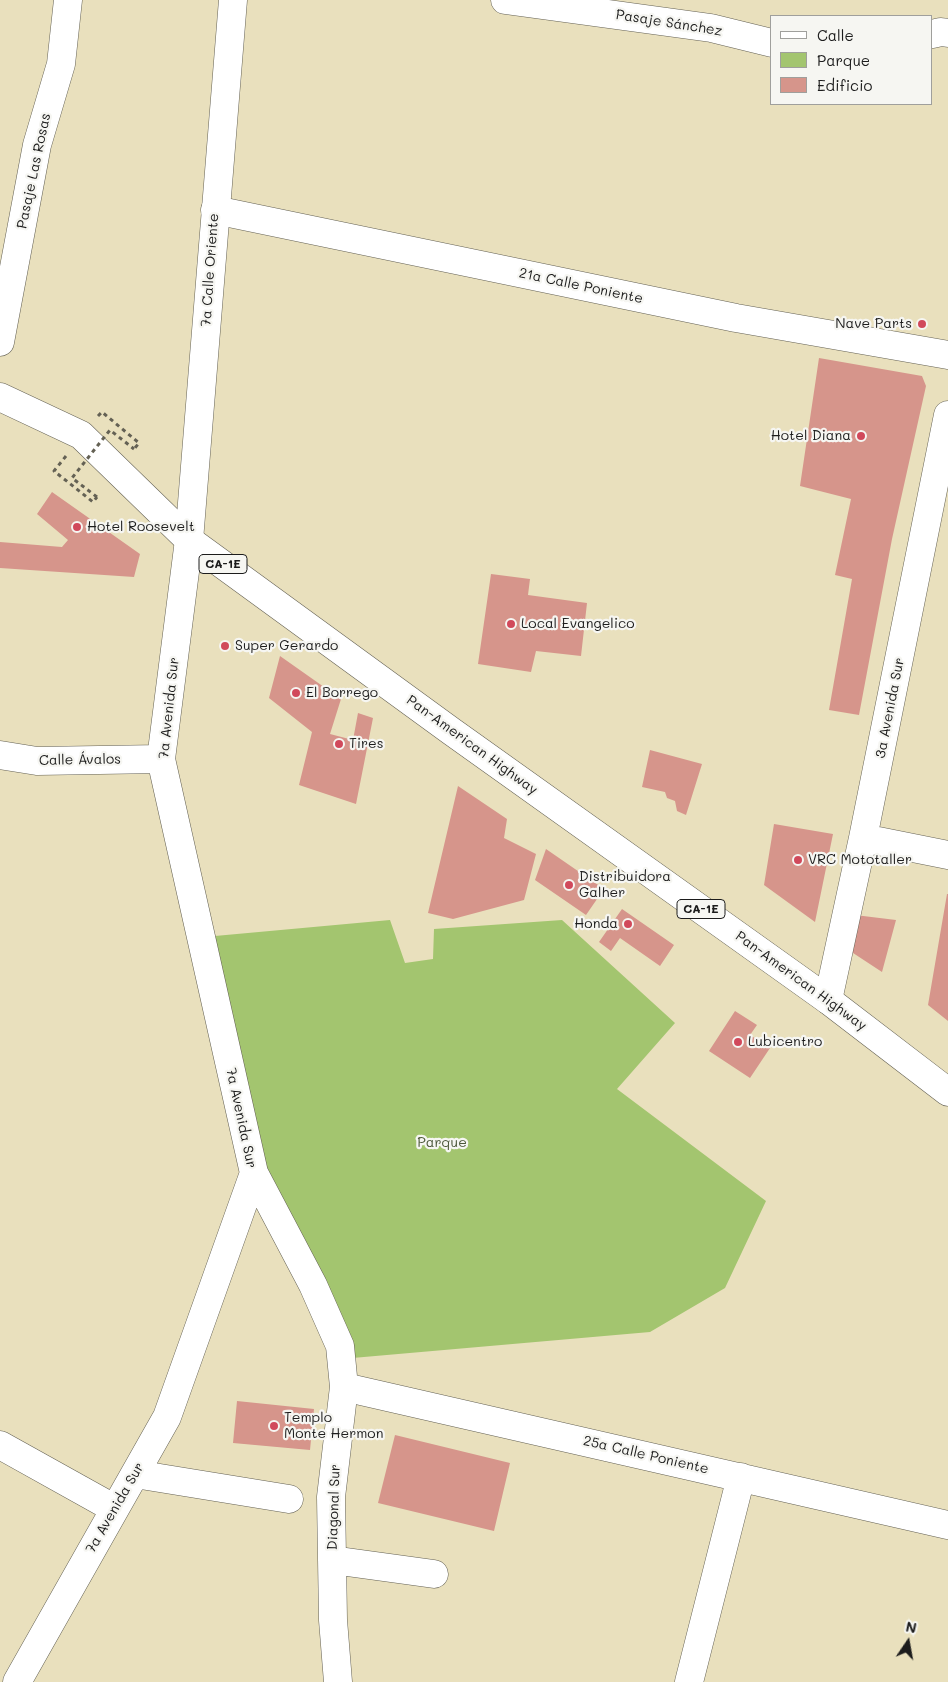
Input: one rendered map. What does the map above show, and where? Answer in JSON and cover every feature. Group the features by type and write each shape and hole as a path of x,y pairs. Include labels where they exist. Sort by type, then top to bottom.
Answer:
{"main road":[{"name":"Pasaje Las Rosas","path":"0,342 37,145 61,64 68,0"},
{"name":"7a Calle Oriente","path":"189,540 233,0"},
{"name":"Pasaje Sánchez","path":"509,0 711,28 770,43"},
{"path":"933,34 948,33"},
{"name":"21a Calle Poniente","path":"215,210 736,318 948,355"},
{"name":"Pan-American Highway","path":"0,397 81,435 189,540 451,731 828,1000 948,1092"},
{"name":"3a Avenida Sur","path":"828,1000 863,838 948,415"},
{"name":"7a Avenida Sur","path":"17,1682 167,1417 254,1173 161,759 189,540"},
{"name":"Calle Ávalos","path":"0,755 37,761 161,759"},
{"path":"863,838 948,855"},
{"name":"Diagonal Sur","path":"254,1173 313,1285 340,1346 344,1387 331,1497 333,1620 338,1682"},
{"name":"25a Calle Poniente","path":"344,1387 741,1476 948,1525"},
{"path":"0,1445 115,1509"},
{"path":"135,1474 289,1499"},
{"path":"689,1682 741,1476"},
{"path":"332,1560 434,1574"}],"path":[{"path":"97,497 72,478 110,430 134,449"}],"green space":[{"name":"Parque","path":"390,920 405,963 433,959 434,929 562,920 675,1023 617,1089 766,1201 725,1288 650,1332 341,1359 254,1173 215,936"}],"building":[{"name":"Hotel Diana","path":"819,358 922,376 926,386 892,539 859,715 829,710 852,579 835,575 851,499 800,486"},
{"name":"Hotel Roosevelt","path":"52,492 140,554 134,577 0,568 0,542 62,547 68,540 37,514"},
{"name":"Local Evangelico","path":"491,574 530,579 528,595 587,603 581,656 536,651 531,672 478,664"},
{"name":"Tires","path":"280,656 341,699 330,734 353,740 358,713 373,718 356,804 299,785 312,732 269,698"},
{"path":"650,750 702,764 686,815 677,811 675,801 667,798 665,792 642,787"},
{"path":"458,786 507,819 504,838 536,854 524,900 453,919 428,913"},
{"name":"VRC Mototaller","path":"774,824 833,834 815,922 764,885"},
{"name":"Distribuidora Galher","path":"546,849 604,889 586,915 535,880"},
{"path":"948,894 948,1021 928,1005"},
{"name":"Honda","path":"622,909 674,945 660,966 620,938 611,951 599,942"},
{"path":"855,915 896,920 882,972 850,951"},
{"name":"Lubicentro","path":"735,1011 757,1025 750,1035 770,1048 750,1078 709,1051"},
{"name":"Templo Monte Hermon","path":"237,1401 314,1409 310,1450 233,1443"},
{"path":"395,1435 510,1463 494,1531 378,1503"}],"place":[{"name":"Nave Parts","path":"922,324"},
{"name":"Hotel Diana","path":"861,436"},
{"name":"Hotel Roosevelt","path":"77,527"},
{"name":"Local Evangelico","path":"511,624"},
{"name":"Super Gerardo","path":"225,646"},
{"name":"El Borrego","path":"296,693"},
{"name":"Tires","path":"339,744"},
{"name":"VRC Mototaller","path":"798,860"},
{"name":"Distribuidora Galher","path":"569,885"},
{"name":"Honda","path":"628,924"},
{"name":"Lubicentro","path":"738,1042"},
{"name":"Templo Monte Hermon","path":"274,1426"}]}
